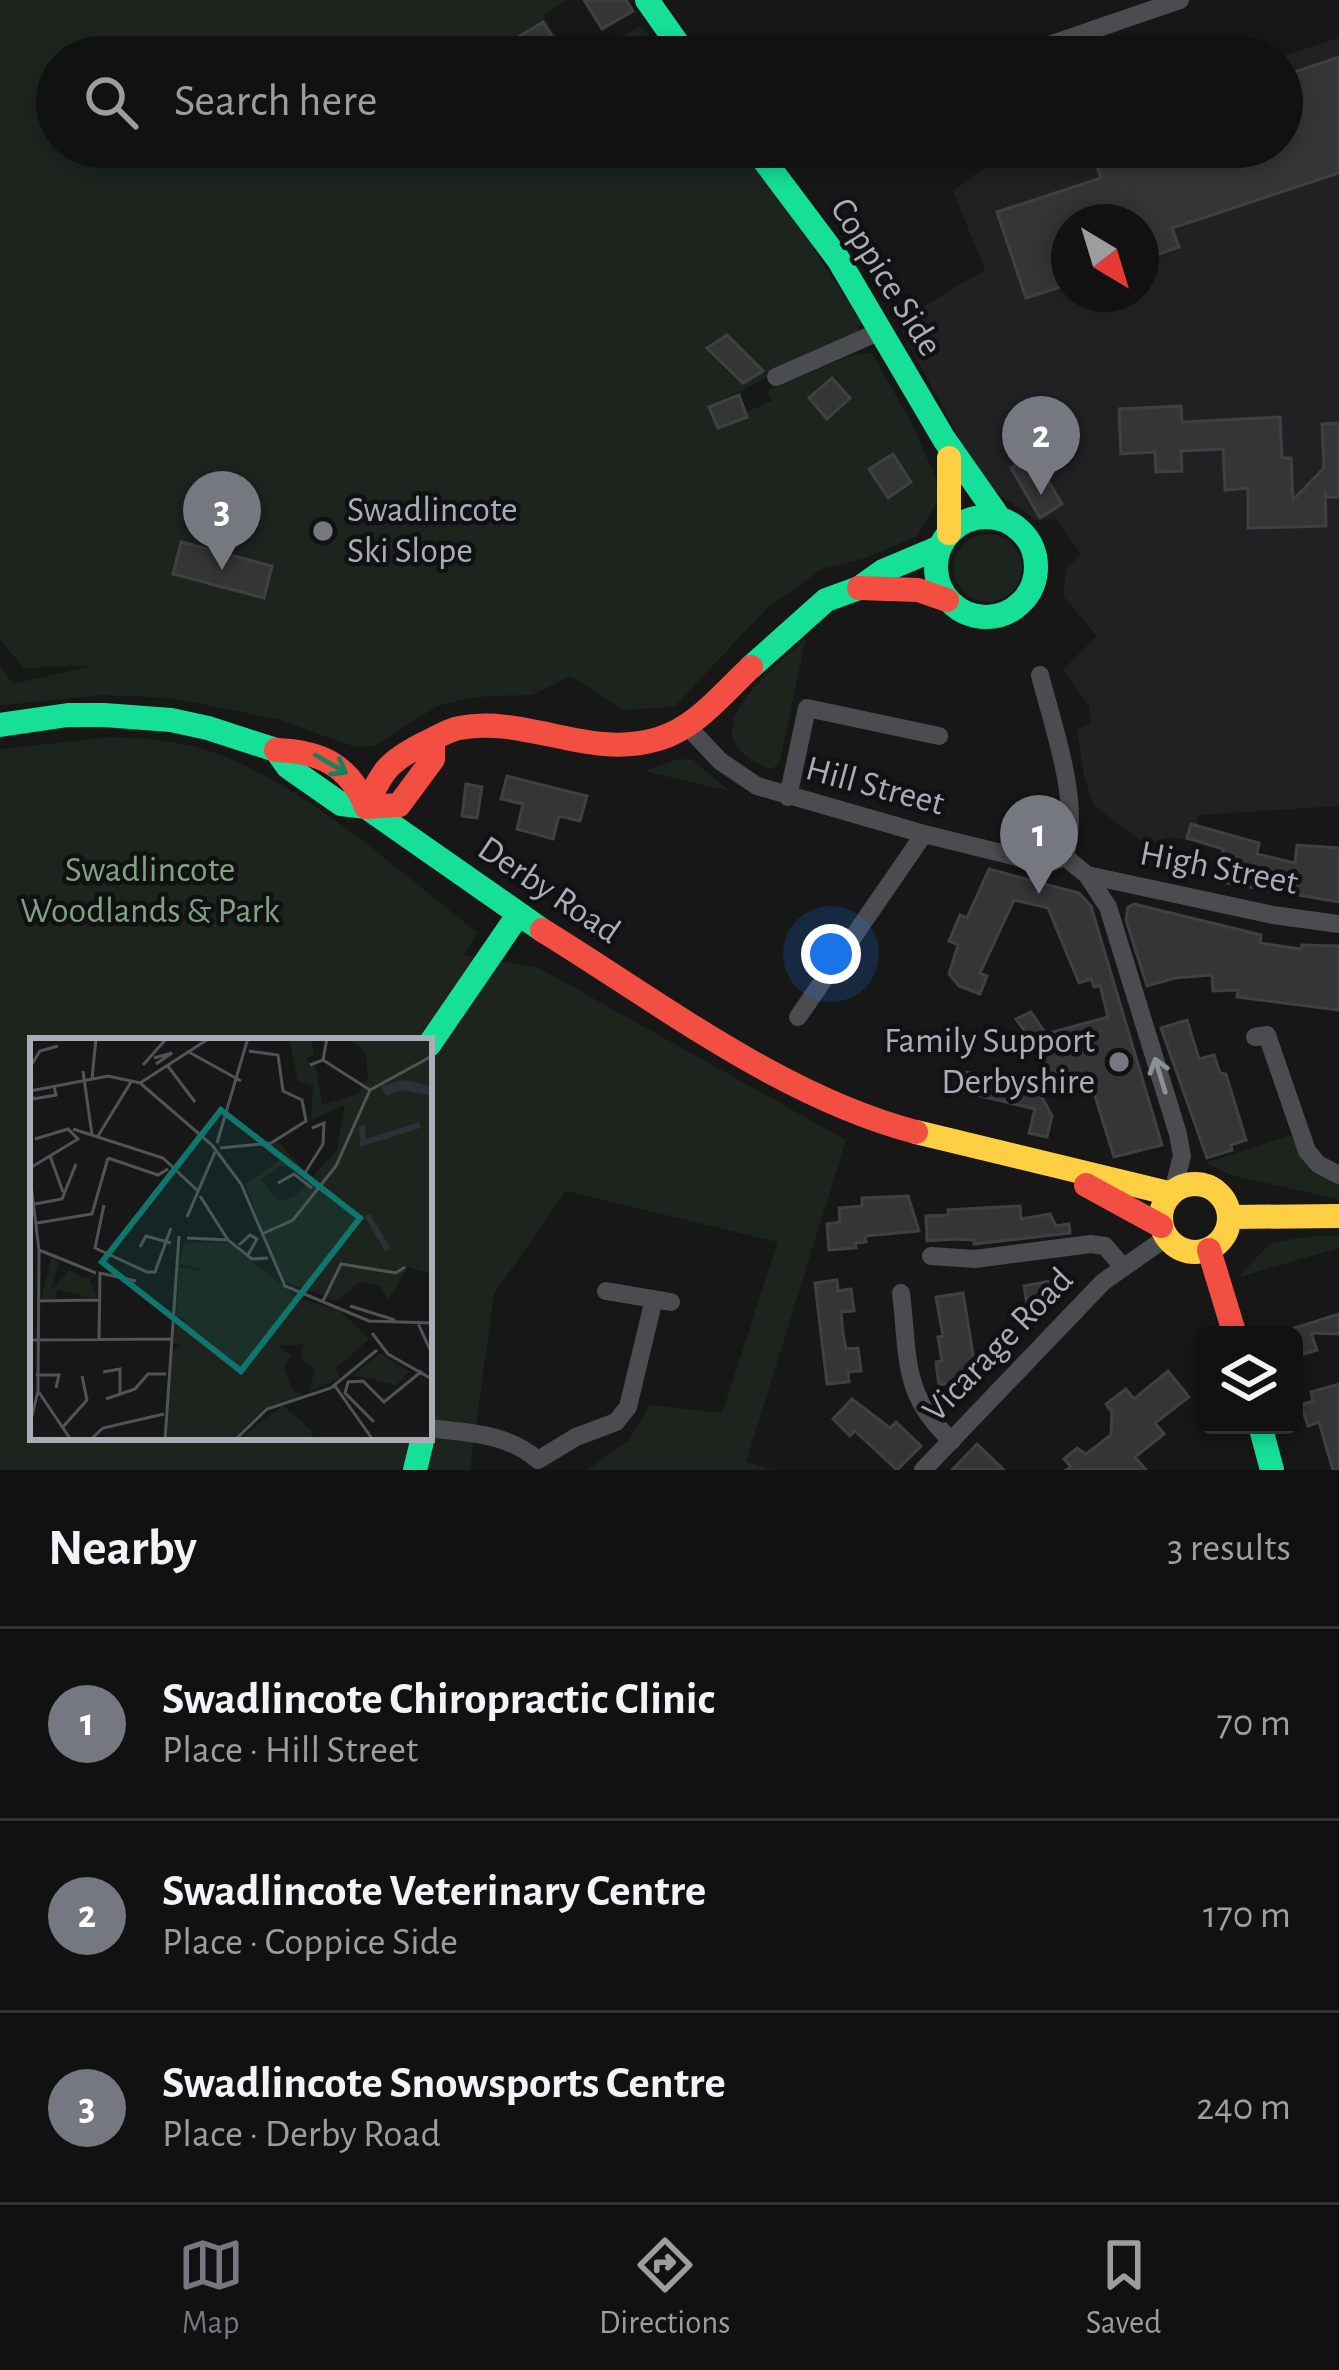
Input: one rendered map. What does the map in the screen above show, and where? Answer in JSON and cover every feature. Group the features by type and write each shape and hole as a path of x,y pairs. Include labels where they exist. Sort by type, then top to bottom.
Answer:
{"street":[{"path":"647,0 672,36"},
{"path":"1075,36 1180,0"},
{"name":"Coppice Side","path":"770,168 836,255 948,451 1000,519"},
{"path":"776,377 883,330"},
{"name":"Coppice Side","path":"945,540 952,488 948,451"},
{"path":"366,807 380,775 394,758 456,728 478,725 625,747 688,727 804,616 826,600 859,588 945,540 972,519 1000,519 1025,535 1036,557 1036,574 1027,597 1016,608 992,618 969,615 947,600 918,590 859,588"},
{"path":"945,540 936,578 947,600"},
{"path":"1040,675 1071,823 1065,857 1087,875 1108,908 1178,1134 1182,1156 1171,1190 1164,1231 1180,1249 1209,1250 1227,1233 1226,1204 1209,1189 1190,1183 1171,1190"},
{"path":"788,797 807,708 939,736"},
{"name":"Derby Road","path":"0,725 68,715 132,715 208,728 276,750 288,767 341,804 366,807 518,915 771,1073 840,1110 1058,1169 1171,1190"},
{"name":"Hill Street","path":"688,727 741,776 788,797 1046,864 1065,857"},
{"path":"798,1018 924,834"},
{"name":"High Street","path":"1087,875 1273,915 1339,924"},
{"path":"432,1041 518,915"},
{"path":"1255,1037 1268,1035 1307,1151 1318,1164 1339,1175"},
{"name":"Derby Road","path":"1058,1169 1164,1231"},
{"path":"1230,1217 1339,1216"},
{"name":"Vicarage Road","path":"923,1470 1103,1282 1164,1231"},
{"name":"Vicarage Road","path":"931,1256 975,1258 1091,1244 1105,1246 1123,1267"},
{"path":"1209,1250 1231,1326"},
{"path":"432,1428 514,1442 541,1465 576,1437 607,1427 622,1415 633,1396 663,1300 606,1292"},
{"path":"902,1292 918,1403 952,1442"},
{"path":"1262,1434 1272,1470"},
{"path":"416,1470 422,1440"}],"shaded area":[{"path":"1339,38 1339,806 1198,815 1197,842 1169,837 1146,844 1094,806 1077,730 1091,723 1089,706 1063,670 1097,636 1063,596 1066,569 1081,554 1056,519 1036,520 984,484 897,322 985,270 953,191 985,168 1303,168 1303,50"}],"green space":[{"path":"0,0 565,0 543,15 556,36 36,36 36,168 756,168 861,322 858,332 710,406 717,428 772,401 767,391 849,356 872,353 936,478 938,500 917,536 866,558 822,569 766,609 674,707 622,710 571,676 532,695 475,697 437,706 375,746 355,747 277,719 171,698 104,695 0,705 0,665 13,684 90,666 24,668 0,640"},
{"path":"641,26 649,36 623,36"},
{"path":"988,534 1012,544 1022,568 1012,592 988,602 964,592 954,568 964,544"},
{"path":"806,638 781,755 778,765 770,769 745,755 734,739 733,722 755,686"},
{"name":"Swadlincote Woodlands & Park","path":"113,737 183,744 242,764 348,829 477,932 464,955 539,968 846,1140 746,1462 773,1470 587,1470 629,1440 650,1405 722,1413 778,1242 566,1191 494,1294 470,1470 0,1470 0,749"},
{"path":"679,759 693,760 729,791 644,771"},
{"path":"1291,1135 1310,1170 1339,1183 1339,1199 1234,1176 1205,1163"},
{"path":"1339,1236 1339,1248 1239,1277 1270,1243"}],"building":[{"path":"584,0 626,0 633,11 602,29"},
{"path":"543,22 552,36 520,36"},
{"path":"1339,57 1339,173 1172,228 1179,247 1159,254 1159,204 1051,204 1051,290 1026,298 997,212 1101,178 1098,168 1303,168 1303,69"},
{"path":"727,335 763,371 743,383 707,348"},
{"path":"832,378 850,398 827,419 809,398"},
{"path":"739,395 747,417 718,428 709,407"},
{"path":"1181,406 1182,422 1280,417 1282,458 1291,458 1293,500 1324,468 1322,424 1339,423 1339,497 1326,497 1325,490 1326,526 1248,528 1248,488 1225,490 1223,449 1181,451 1182,471 1156,472 1155,452 1121,454 1119,409"},
{"path":"893,454 911,482 888,498 869,469"},
{"path":"1033,455 1062,504 1040,518 1011,468"},
{"path":"181,542 272,566 264,598 173,574"},
{"path":"507,776 587,796 580,821 559,816 553,839 517,829 523,804 501,799"},
{"path":"466,784 482,787 477,818 462,816"},
{"path":"1191,824 1259,843 1257,854 1295,863 1297,845 1339,848 1339,902 1215,881 1223,849 1187,838"},
{"path":"989,869 1079,893 1091,906 1162,1145 1114,1157 1090,1080 1048,1092 1035,1046 1016,1019 1031,1012 1046,1034 1108,1017 1100,985 1094,987 1091,979 1079,983 1048,908 1014,900 980,973 987,976 980,994 959,986 949,974 958,945 949,941 960,915 967,918"},
{"path":"1134,904 1261,935 1260,943 1301,949 1302,945 1339,946 1339,1010 1237,997 1238,990 1213,991 1212,975 1147,986 1126,920 1128,907"},
{"path":"1187,1020 1199,1059 1214,1055 1220,1073 1226,1074 1246,1140 1207,1158 1161,1028"},
{"path":"960,1071 1036,1086 1052,1116 1047,1137 1029,1133 1035,1109 955,1090"},
{"path":"908,1196 919,1231 865,1236 866,1242 855,1243 856,1248 829,1250 827,1224 840,1222 839,1208 862,1206 862,1198"},
{"path":"1020,1206 1021,1219 1050,1214 1056,1226 1069,1224 1070,1233 974,1244 974,1240 927,1241 926,1216 948,1215 948,1210"},
{"path":"837,1280 838,1291 851,1289 854,1311 841,1312 843,1333 846,1349 858,1348 861,1371 848,1372 849,1382 827,1384 815,1283"},
{"path":"1051,1281 1055,1306 1028,1311 1024,1286"},
{"path":"963,1293 977,1379 939,1385 938,1337 943,1336 936,1297"},
{"path":"1339,1314 1339,1334 1311,1333 1317,1350 1303,1354 1301,1326"},
{"path":"1168,1371 1189,1397 1155,1423 1164,1434 1135,1457 1146,1470 1066,1470 1071,1467 1064,1459 1077,1448 1086,1454 1111,1435 1112,1412 1106,1404 1126,1389 1134,1399"},
{"path":"1339,1384 1339,1470 1333,1470 1319,1422 1308,1426 1303,1404 1313,1401 1311,1392"},
{"path":"852,1399 890,1428 896,1422 921,1446 897,1470 855,1431 850,1436 833,1419"},
{"path":"977,1444 1004,1470 952,1470"}],"traffic: fast":[{"path":"647,0 672,36"},
{"path":"770,168 838,259 944,439 1000,519"},
{"path":"986,517 1014,525 1028,539 1036,567 1028,595 1014,609 986,617 958,609 944,595 936,567 944,539 958,525 986,517"},
{"path":"751,667 826,600 940,547"},
{"path":"0,725 68,715 171,720 276,750 288,767 341,804 366,807 542,930"},
{"path":"432,1041 518,915"},
{"path":"1262,1434 1272,1470"},
{"path":"415,1470 422,1440"}],"traffic: slow":[{"path":"949,458 949,533"},
{"path":"916,1132 1168,1193"},
{"path":"1195,1184 1219,1194 1229,1218 1219,1242 1195,1252 1171,1242 1161,1218 1171,1194 1195,1184"},
{"path":"1230,1217 1339,1216"}],"traffic: jam":[{"path":"859,588 918,590 947,600"},
{"path":"433,741 433,759 399,805 366,807 395,761 451,730 509,727 607,744 658,739 697,718 751,667"},
{"path":"276,750 306,753 331,763 351,781 366,807"},
{"path":"542,930 770,1072 817,1096 916,1132"},
{"path":"1086,1185 1161,1226"},
{"path":"1209,1250 1232,1326"}],"place":[{"name":"Swadlincote Veterinary Centre","path":"1041,495"},
{"name":"Swadlincote Ski Slope","path":"323,531"},
{"name":"Swadlincote Snowsports Centre","path":"222,570"},
{"name":"Swadlincote Chiropractic Clinic","path":"1039,894"},
{"name":"Family Support Derbyshire","path":"1119,1062"}]}
